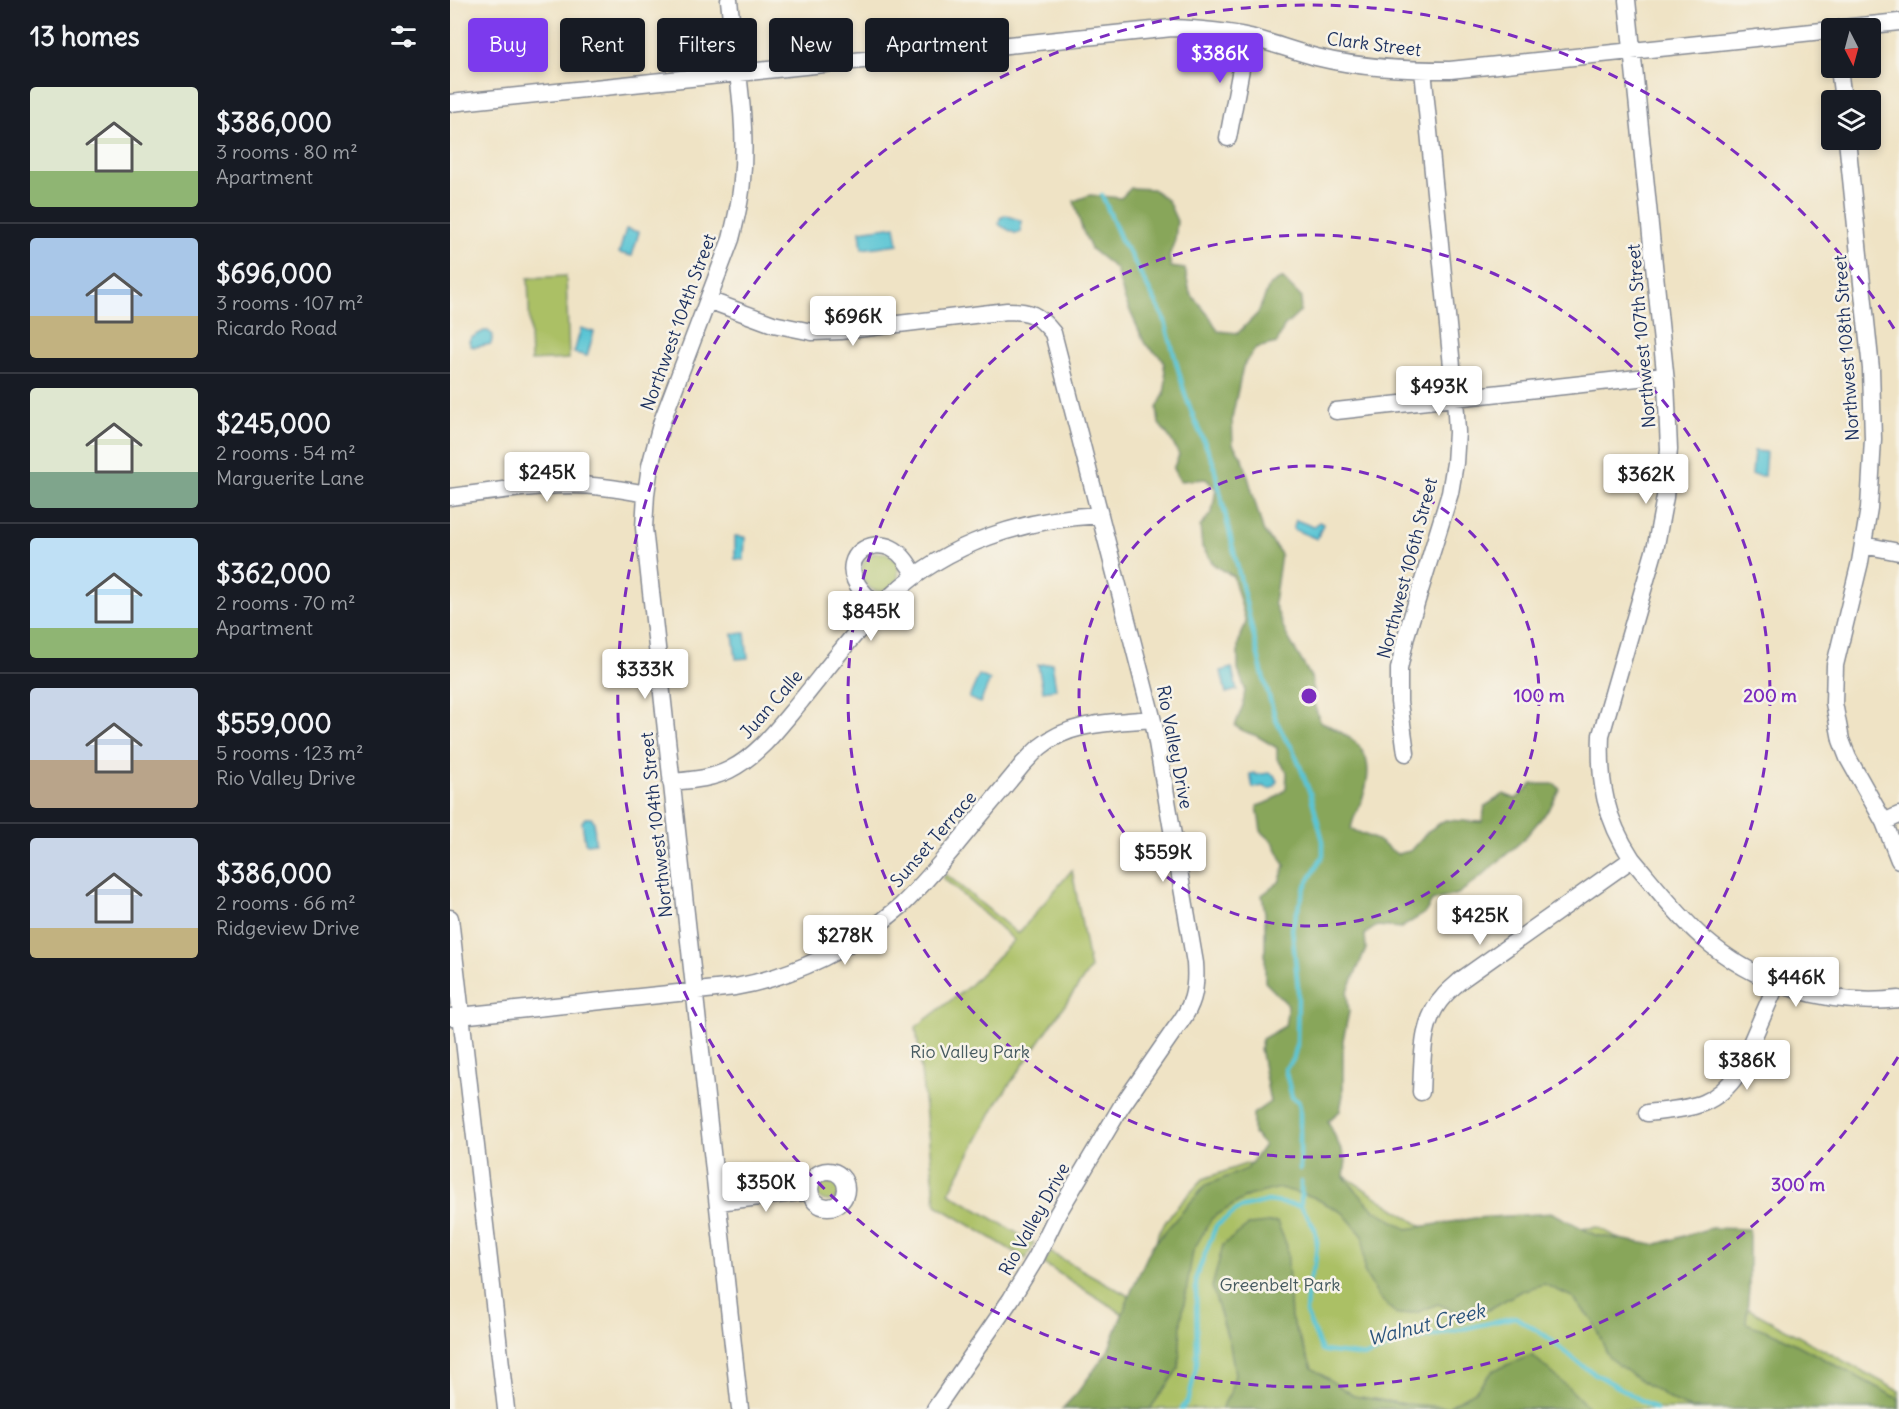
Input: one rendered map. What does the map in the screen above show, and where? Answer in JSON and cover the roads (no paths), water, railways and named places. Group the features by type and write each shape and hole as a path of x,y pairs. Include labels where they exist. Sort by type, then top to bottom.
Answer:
{"street":[{"name":"Northwest 104th Street","path":"729,0 742,122 743,178 731,239 662,421 650,466 644,528 740,1409"},
{"name":"Northwest 107th Street","path":"1627,0 1665,375 1669,449 1665,497 1656,545 1601,735 1600,763 1604,797 1613,824 1632,859 1703,938 1745,968 1804,993 1856,1001 1899,999"},
{"path":"1881,24 1899,22"},
{"name":"Clark Street","path":"450,103 1172,28 1247,36 1316,57 1360,66 1423,70 1450,70 1821,31"},
{"path":"1228,138 1247,36"},
{"name":"Northwest 106th Street","path":"1406,753 1399,702 1399,669 1406,636 1450,493 1457,432 1423,70"},
{"name":"Northwest 108th Street","path":"1848,150 1870,369 1873,427 1869,508 1860,562 1835,665 1834,703 1841,740 1848,758 1892,819 1899,860"},
{"name":"Rio Valley Drive","path":"708,300 773,324 812,332 851,330 1007,311 1026,311 1042,319 1053,333 1152,719 1195,963 1196,983 1193,998 1184,1018 1121,1107 1058,1213 1036,1258 1011,1299 935,1409"},
{"path":"1336,411 1665,375"},
{"path":"450,497 537,486 573,485 609,487 646,494"},
{"name":"Juan Calle","path":"671,782 705,778 729,770 760,750 865,622 915,576 945,556 996,533 1065,517 1100,514"},
{"path":"879,608 866,597 855,579 852,567 855,557 863,548 873,544 894,549 908,563 915,576"},
{"path":"1863,545 1899,552"},
{"name":"Sunset Terrace","path":"456,1016 695,992 758,983 819,960 848,945 885,919 925,881 1039,747 1076,728 1152,719"},
{"path":"1421,1092 1427,1027 1442,997 1461,980 1632,859"},
{"path":"450,918 456,1016 506,1409"},
{"path":"1647,1113 1694,1107 1714,1099 1730,1085 1738,1073 1777,983"},
{"path":"718,1202 810,1191"}],"water":[{"path":"1006,215 1021,221 1021,232 1016,234 999,224 1000,218"},
{"path":"895,226 898,244 862,249 860,231"},
{"path":"626,229 639,232 632,256 619,253"},
{"path":"581,328 594,332 587,356 574,353"},
{"path":"484,331 493,335 491,344 471,346 469,341 471,338"},
{"path":"1754,451 1766,452 1764,476 1752,475"},
{"path":"1296,520 1314,527 1319,522 1323,524 1317,539 1293,529"},
{"path":"735,536 745,537 744,560 735,559"},
{"path":"745,633 748,658 736,659 733,634"},
{"path":"1052,663 1056,689 1043,691 1038,665"},
{"path":"1232,668 1237,690 1226,693 1221,671"},
{"path":"979,675 990,680 980,703 969,698"},
{"path":"1255,773 1256,775 1269,773 1274,775 1277,781 1274,787 1253,788 1250,774"},
{"path":"585,818 591,818 594,821 595,843 585,842 582,822"}],"waterway":[{"path":"1102,195 1123,244 1164,318 1185,394 1213,462 1263,676 1276,720 1292,747 1301,769 1323,841 1323,855 1305,887 1292,928 1298,988 1297,1045 1293,1060 1285,1069 1292,1097 1298,1101 1300,1107 1300,1169"},
{"name":"Walnut Creek","path":"1301,1182 1301,1206 1315,1229 1317,1242 1315,1264 1308,1283 1306,1313 1322,1351 1366,1356 1401,1343 1515,1317 1546,1336 1584,1367 1656,1409"},
{"name":"Walnut Creek","path":"1182,1409 1189,1398 1197,1363 1196,1277 1216,1226 1240,1208 1268,1201 1301,1206"}],"park label":[{"name":"Rio Valley Park","path":"970,1051"},
{"name":"Greenbelt Park","path":"1280,1284"}]}
